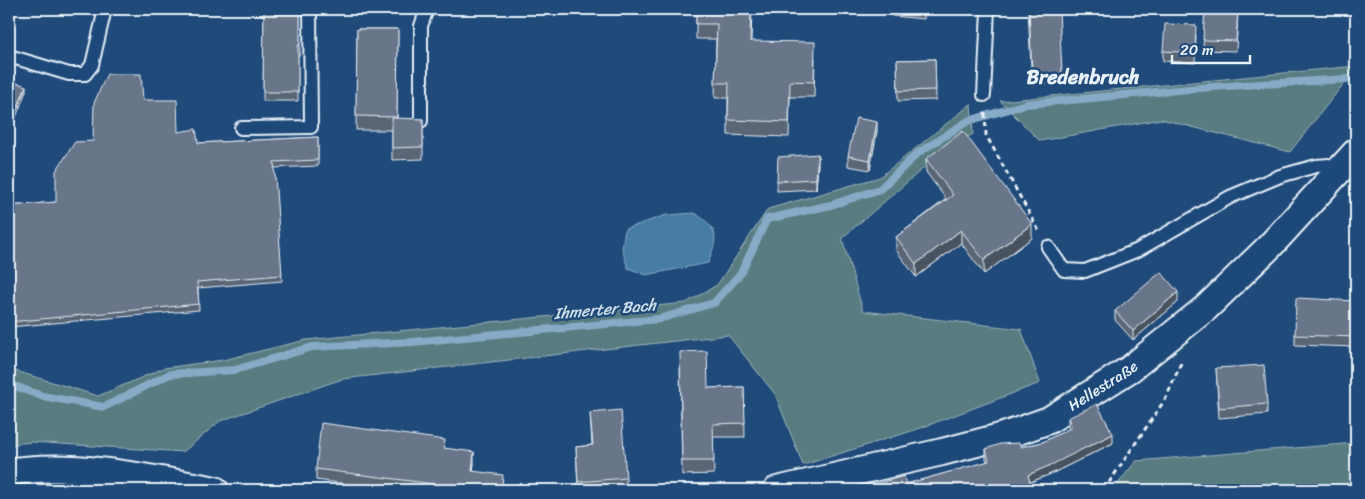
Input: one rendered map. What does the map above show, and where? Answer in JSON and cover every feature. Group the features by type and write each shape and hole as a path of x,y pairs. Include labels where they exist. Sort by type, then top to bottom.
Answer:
{"street":[{"name":"Hellestraße","path":"777,490 951,450 1004,436 1049,420 1130,369 1206,307 1270,246 1349,160"},
{"path":"9,472 27,469 109,473 215,490"}],"lane":[{"path":"9,56 69,74 84,74 92,64 105,9"},
{"path":"241,128 311,127 310,9"},
{"path":"421,121 421,26 427,9"},
{"path":"984,95 988,9"},
{"path":"1048,246 1064,270 1085,271 1138,250 1230,197 1280,176 1316,166 1330,165 1349,160"}],"path":[{"path":"986,135 1048,246"},
{"path":"1104,490 1166,398 1182,361"}],"green space":[{"path":"1356,66 1290,152 1161,119 1040,141 1000,101"},
{"path":"971,104 973,134 941,153 842,238 863,311 1021,329 1040,383 918,429 803,465 775,394 728,335 342,379 220,421 183,452 31,442 9,445 9,369 98,396 164,368 223,360 306,340 686,303 717,285 768,209 880,177"},
{"path":"1356,443 1356,490 1113,490 1136,461"}],"water":[{"path":"695,213 709,224 715,235 714,247 708,263 646,275 628,268 622,249 625,229 666,215"}],"building":[{"path":"264,9 300,9 298,92 263,92"},
{"path":"696,9 751,9 750,41 815,42 814,82 790,81 789,122 728,120 729,83 715,83 717,24 696,24"},
{"path":"1029,9 1059,10 1062,74 1032,75"},
{"path":"1205,9 1238,9 1236,41 1203,40"},
{"path":"1165,24 1196,25 1195,53 1163,51"},
{"path":"357,29 398,29 397,117 356,116"},
{"path":"935,59 936,90 898,91 897,60"},
{"path":"107,74 141,74 143,100 177,100 178,132 196,129 198,143 318,137 318,160 274,162 282,275 197,282 199,304 9,322 9,206 56,202 56,171 75,142 93,141 94,103"},
{"path":"9,80 26,86 9,130"},
{"path":"392,118 423,119 423,147 392,148"},
{"path":"856,118 877,122 870,160 848,156"},
{"path":"963,131 1032,224 984,260 961,230 916,264 896,237 953,195 926,159"},
{"path":"818,154 816,179 777,181 778,157"},
{"path":"1161,272 1178,292 1133,331 1115,311"},
{"path":"1296,298 1356,301 1356,337 1295,335"},
{"path":"707,351 708,388 744,387 745,423 713,424 714,461 682,461 680,352"},
{"path":"1264,365 1267,404 1219,408 1216,368"},
{"path":"1097,404 1113,434 1028,475 1032,489 855,490 904,476 906,484 989,461 986,449 1000,444 1019,443 1021,447 1043,442 1072,427 1068,418"},
{"path":"621,410 626,478 578,482 576,447 593,445 590,413"},
{"path":"321,423 445,440 444,448 474,452 472,471 503,475 502,490 450,490 450,486 316,469"},
{"path":"49,486 94,490 49,490"}],"waterway":[{"name":"Ihmerter Bach","path":"9,384 42,396 104,407 170,374 235,370 312,347 412,342 659,319 714,303 741,273 767,219 831,205 880,189 918,153 968,121 1026,104 1211,87 1347,79"}],"district":[{"name":"Bredenbruch","path":"1083,77"}]}
